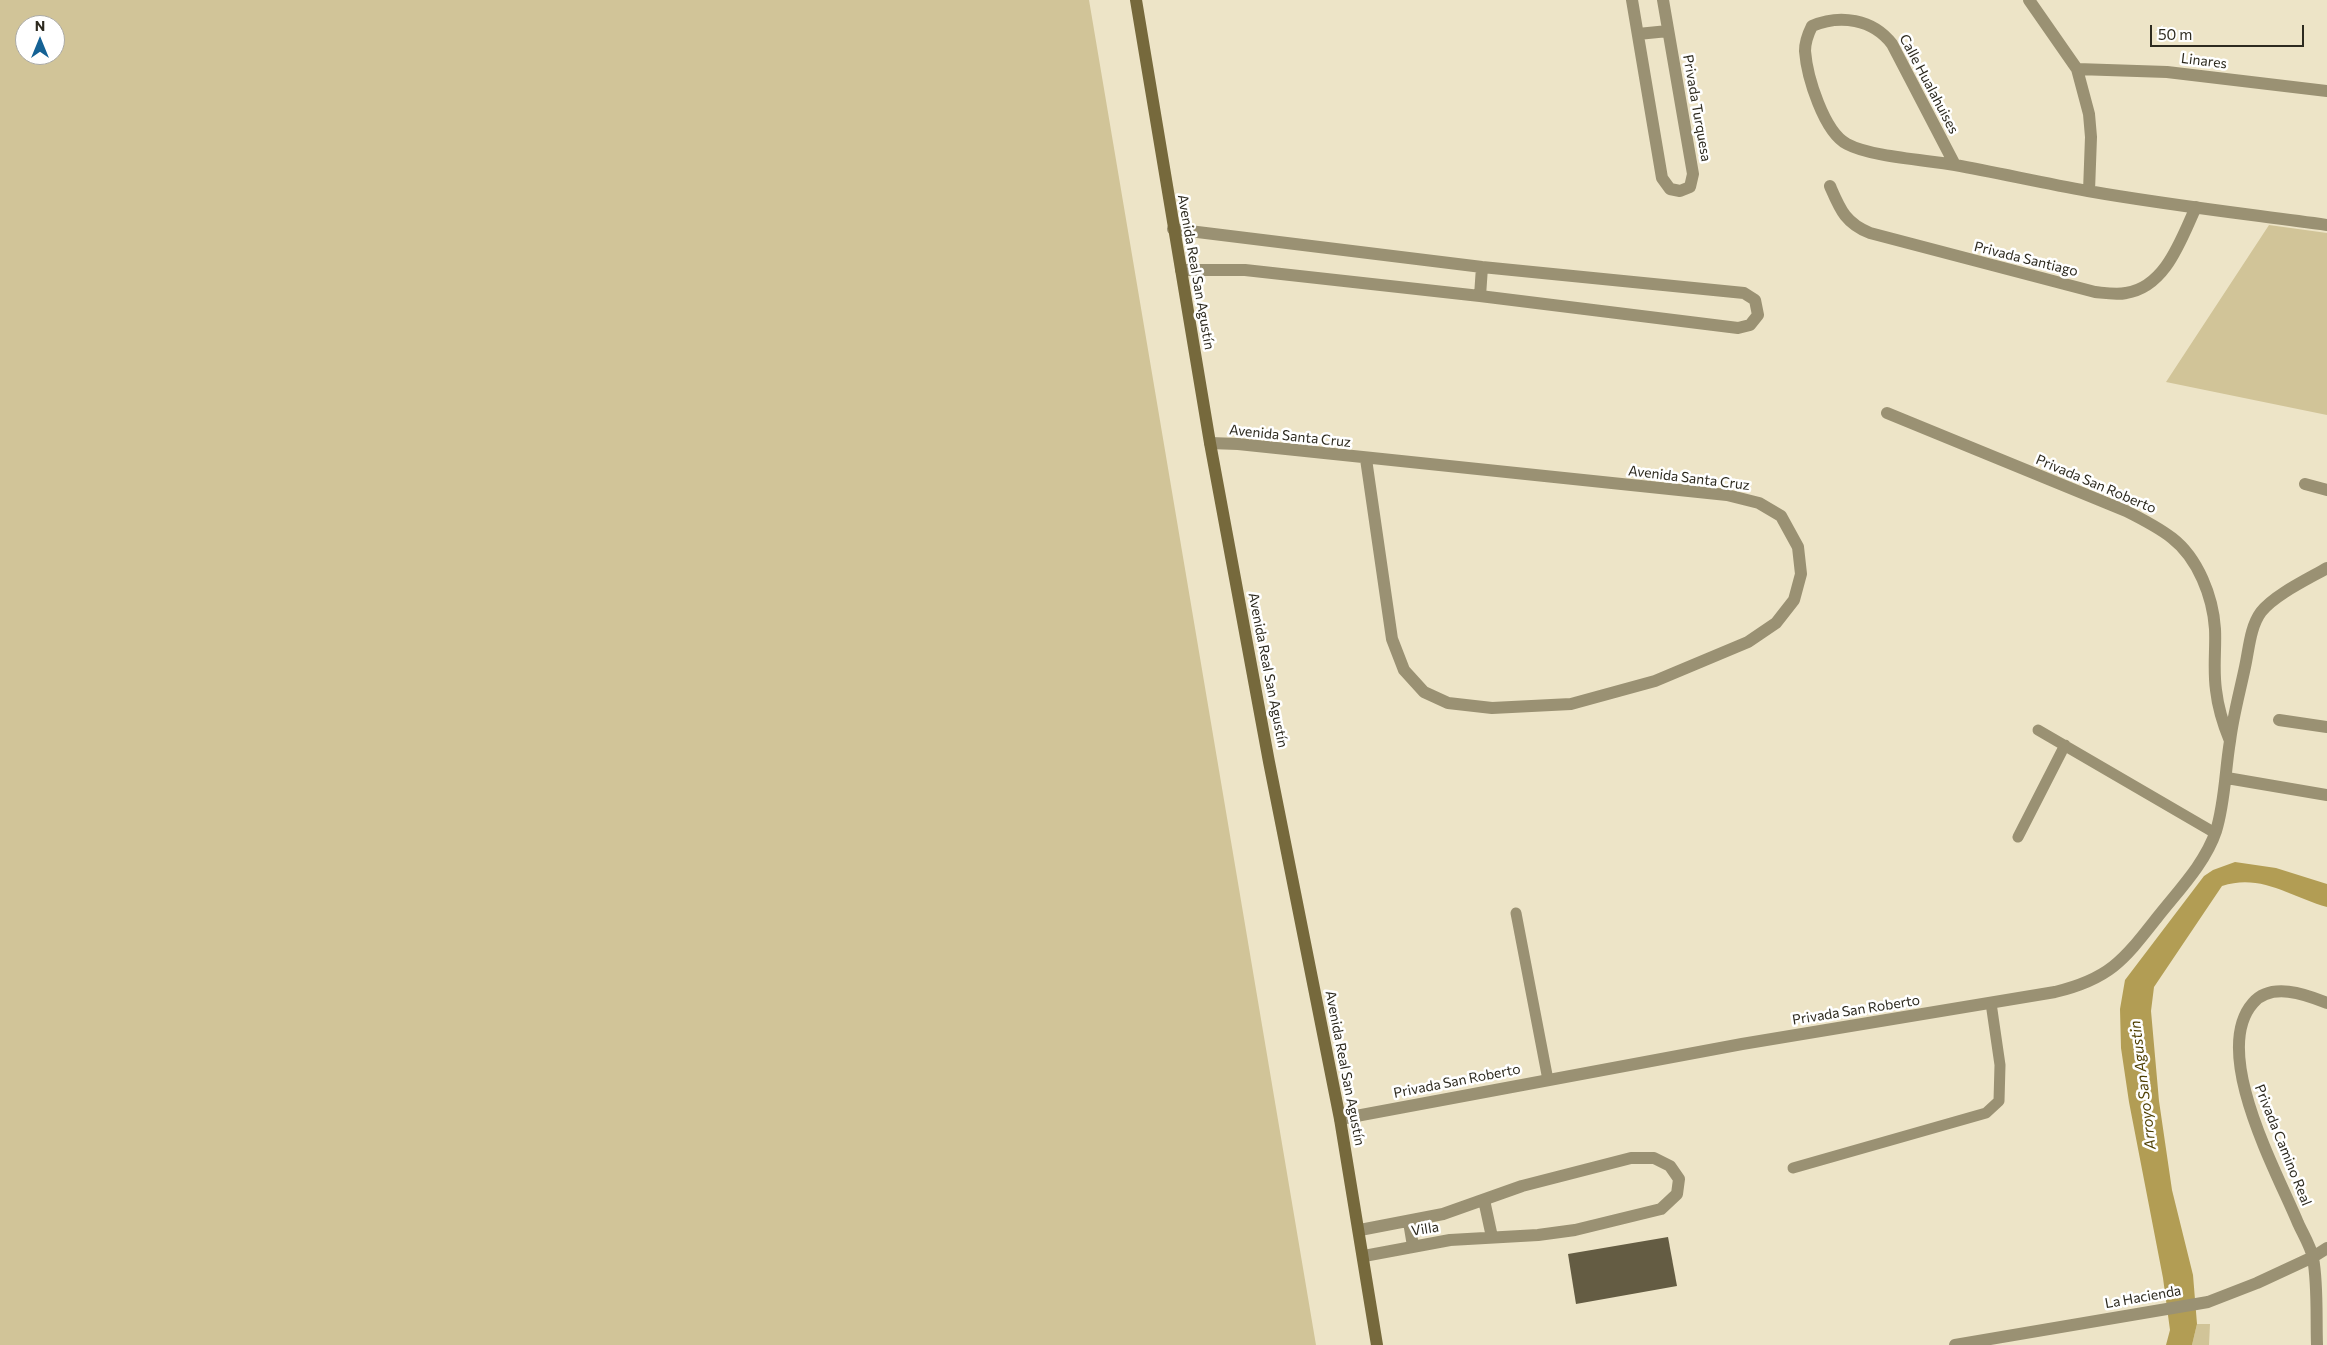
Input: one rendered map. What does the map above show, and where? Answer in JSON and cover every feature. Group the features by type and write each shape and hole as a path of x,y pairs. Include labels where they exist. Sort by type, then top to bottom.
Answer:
{"main road":[{"name":"Avenida Real San Agustín","path":"1136,0 1210,444 1340,1119 1360,1230 1377,1345"}],"street":[{"name":"Privada Turquesa","path":"1632,0 1662,178 1670,189 1680,191 1690,187 1693,174 1663,0"},
{"path":"2029,0 2077,69 2090,114 2089,191"},
{"name":"Calle Hualahuises","path":"1955,165 1892,44 1884,34 1865,23 1848,20 1823,21 1812,26 1806,37 1805,50 1817,97 1829,126 1837,137 1848,145 1865,151 1955,165 2089,191 2327,225"},
{"path":"1638,34 1668,30"},
{"name":"Linares","path":"2077,69 2167,72 2327,91"},
{"name":"Privada Santiago","path":"1830,186 1846,219 1855,228 1870,234 2095,292 2113,294 2127,293 2141,288 2164,269 2196,207"},
{"path":"1174,229 1482,267 1744,293 1755,300 1758,315 1750,325 1738,328 1480,296 1245,270 1181,270"},
{"path":"1480,296 1482,267"},
{"name":"Privada San Roberto","path":"1887,413 2126,511 2152,524 2173,538 2186,552 2201,578 2212,606 2215,628 2216,690 2221,718 2230,741"},
{"name":"Avenida Santa Cruz","path":"1210,444 1238,444 1366,459 1727,495 1759,503 1781,516 1798,547 1801,574 1794,600 1776,623 1748,642 1656,681 1570,704 1492,708 1448,703 1424,692 1404,670 1392,639 1366,459"},
{"path":"2305,484 2327,490"},
{"name":"Privada San Roberto","path":"1340,1119 1742,1044 1991,1003 2080,986 2098,979 2114,968 2139,941 2199,862 2215,833 2227,778 2230,741 2252,636 2261,613 2270,604 2327,568"},
{"path":"2279,720 2327,727"},
{"path":"2227,778 2327,795"},
{"name":"Privada Camino Real","path":"2313,1257 2253,1116 2243,1086 2238,1051 2242,1023 2248,1008 2257,998 2268,993 2291,992 2327,1003"},
{"name":"Villa","path":"1360,1230 1443,1214 1522,1186 1631,1158 1654,1158 1670,1166 1678,1179 1677,1194 1661,1209 1576,1230 1413,1246 1364,1256"},
{"path":"1484,1200 1492,1238"},
{"path":"1409,1222 1413,1246"},
{"name":"La Hacienda","path":"1955,1345 2013,1340 2208,1302 2313,1257 2327,1248"},
{"path":"2313,1257 2317,1345"}],"lane":[{"path":"2038,730 2215,833"},
{"path":"2018,837 2065,746"},
{"path":"1516,913 1548,1080"},
{"path":"1793,1168 1986,1113 1999,1101 2000,1066 1991,1003"}],"shaded area":[{"path":"0,0 1089,0 1316,1345 0,1345"},
{"path":"2269,225 2327,233 2327,415 2166,382"},
{"path":"2197,1324 2210,1324 2209,1345 2192,1345"}],"water":[{"name":"Arroyo San Agustin","path":"2235,862 2276,868 2327,884 2327,907 2263,884 2250,882 2222,886 2154,987 2151,1011 2159,1101 2172,1190 2193,1275 2197,1324 2192,1345 2166,1345 2170,1330 2163,1278 2129,1102 2121,1048 2120,1009 2125,980 2204,876 2213,870"}],"building":[{"path":"1668,1237 1677,1286 1576,1304 1568,1254"}]}
